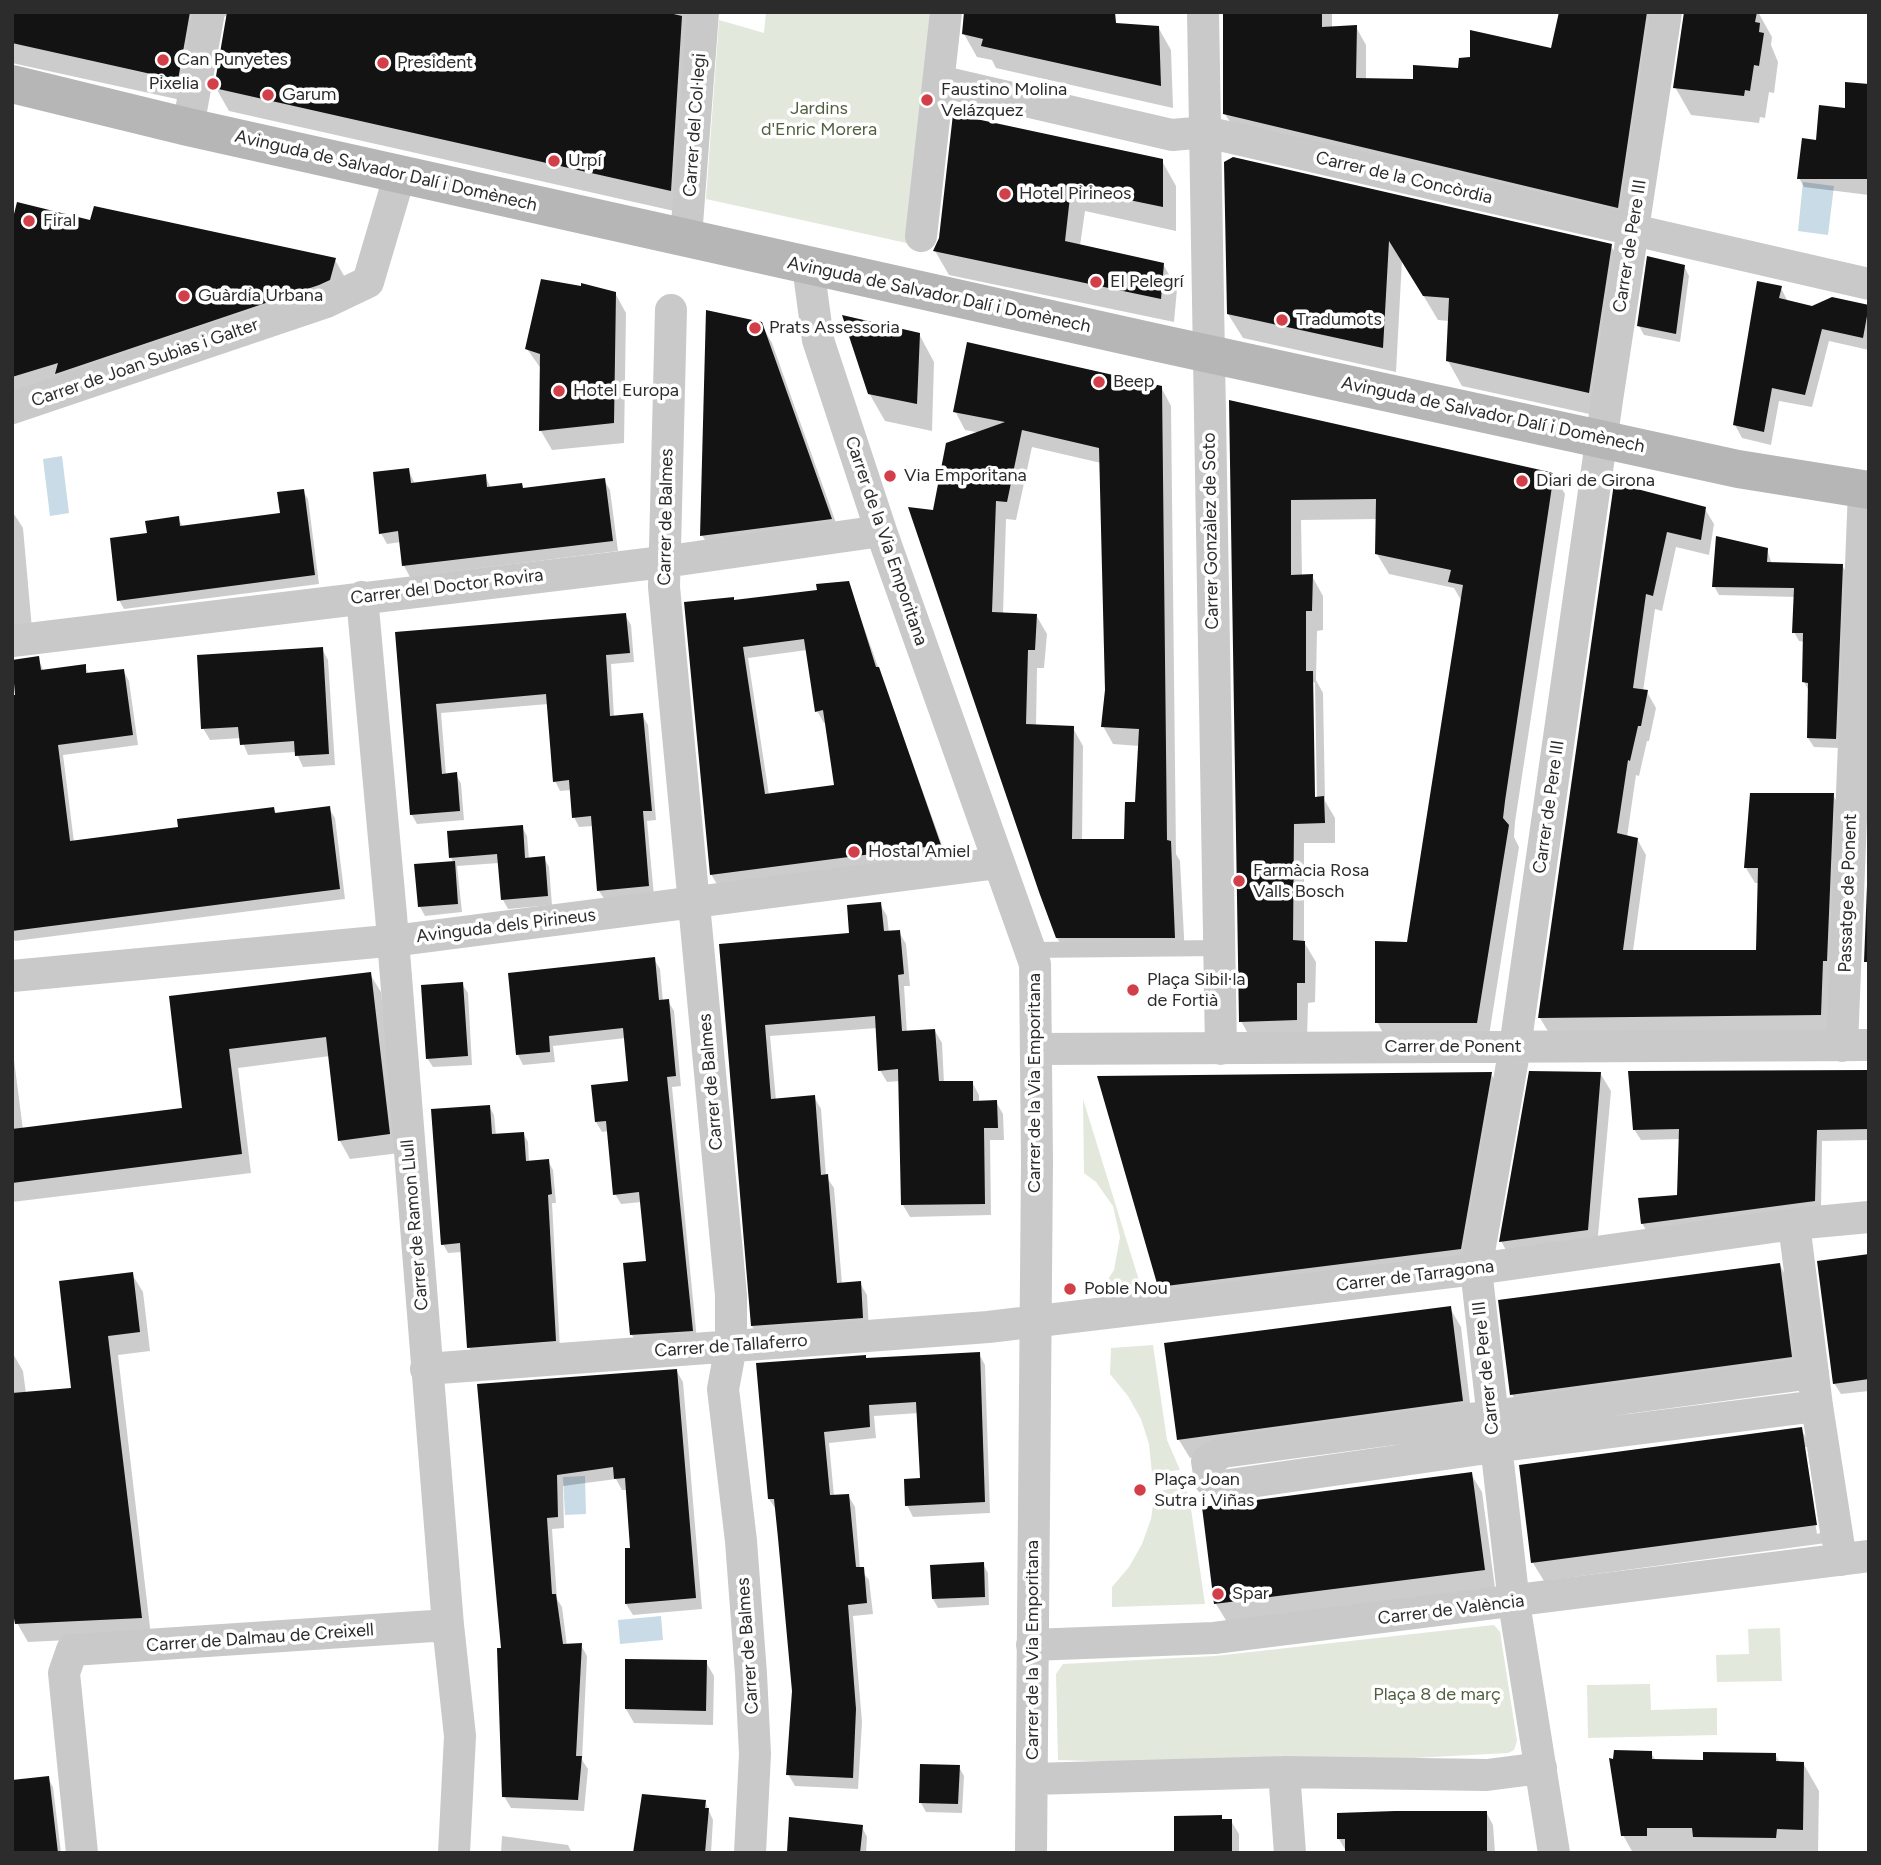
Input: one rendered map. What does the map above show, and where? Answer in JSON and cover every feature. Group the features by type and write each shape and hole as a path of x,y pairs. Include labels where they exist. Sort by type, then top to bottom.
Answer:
{"main road":[{"name":"Avinguda de Salvador Dalí i Domènech","path":"12,84 188,127 808,266 1775,476 1866,490"}],"street":[{"path":"188,127 209,12"},
{"name":"Carrer del Col·legi","path":"686,237 703,12"},
{"path":"921,236 946,12"},
{"name":"Carrer Gonzàlez de Soto","path":"1203,12 1220,1049"},
{"name":"Carrer de Pere III","path":"1554,1853 1514,1603 1494,1447 1476,1269 1515,1048 1601,438 1666,12"},
{"name":"Carrer de la Concòrdia","path":"939,81 1172,135 1206,132 1869,284"},
{"name":"Carrer de Joan Subias i Galter","path":"12,408 326,302 368,282 400,174"},
{"name":"Carrer de la Via Emporitana","path":"808,266 818,340 881,531 1035,964 1037,1049 1031,1853"},
{"name":"Carrer de Balmes","path":"671,310 663,562 731,1296 731,1346 723,1389 741,1541 751,1674 755,1754 750,1853"},
{"name":"Passatge de Ponent","path":"1856,1045 1866,490"},
{"name":"Carrer del Doctor Rovira","path":"12,641 663,562 881,531"},
{"name":"Carrer de Ramon Llull","path":"362,597 393,940 447,1625 460,1736 454,1853"},
{"name":"Avinguda dels Pirineus","path":"12,976 393,940 998,863"},
{"name":"Carrer de Ponent","path":"1037,1049 1856,1045"},
{"name":"Carrer de Tarragona","path":"1035,1320 1476,1269 1794,1224 1869,1217"},
{"path":"1794,1224 1817,1406 1855,1558"},
{"name":"Carrer de Tallaferro","path":"426,1369 988,1327 1035,1320"},
{"path":"1813,1373 1223,1452 1208,1461 1210,1480 1222,1486 1494,1447 1817,1406"},
{"name":"Carrer de València","path":"1032,1645 1214,1638 1514,1603 1855,1558"},
{"name":"Carrer de Dalmau de Creixell","path":"82,1853 64,1674 72,1650 447,1625"},
{"path":"1032,1779 1284,1772 1487,1775 1541,1768"},
{"path":"1284,1772 1290,1853"}],"lane":[{"path":"1030,950 1219,948"}],"green space":[{"name":"Jardins d'Enric Morera","path":"766,12 936,12 911,244 706,199 719,20 764,33"},
{"path":"1083,1099 1141,1287 1106,1293 1105,1284 1114,1270 1120,1237 1113,1206 1096,1182 1084,1173"},
{"path":"1153,1345 1167,1440 1180,1470 1152,1473 1149,1444 1141,1419 1128,1396 1110,1374 1111,1348"},
{"path":"1185,1486 1205,1604 1112,1607 1112,1587 1129,1567 1142,1544 1151,1519 1155,1492"},
{"name":"Plaça 8 de març","path":"1494,1625 1500,1632 1517,1741 1514,1750 1508,1753 1356,1761 1156,1763 1058,1760 1056,1674 1063,1664 1215,1656"},
{"path":"1780,1628 1782,1681 1717,1682 1716,1655 1749,1654 1748,1629"},
{"path":"1650,1684 1651,1710 1717,1708 1717,1735 1588,1738 1587,1685"}],"water":[{"path":"1803,182 1834,186 1828,235 1798,231"},
{"path":"62,456 69,513 50,516 43,459"},
{"path":"585,1476 586,1514 565,1515 563,1477"},
{"path":"661,1616 663,1640 620,1644 618,1620"}],"building":[{"path":"12,12 190,12 178,80 12,43"},
{"path":"227,12 665,12 682,16 671,191 214,88"},
{"path":"964,12 1115,12 1116,23 1159,26 1161,86 981,46 983,39 962,34"},
{"path":"1223,12 1322,12 1322,27 1357,25 1356,78 1413,79 1413,65 1458,68 1459,58 1470,57 1470,30 1551,48 1559,12 1647,12 1618,208 1223,114"},
{"path":"1684,12 1757,12 1755,22 1760,23 1759,32 1764,33 1759,66 1754,65 1750,91 1745,90 1744,96 1673,88"},
{"path":"1845,82 1869,84 1869,179 1797,179 1802,138 1816,140 1819,105 1845,108"},
{"name":"Hotel Pirineos","path":"953,114 1163,159 1163,207 1071,188 1065,241 1164,263 1161,299 933,251 939,238"},
{"path":"1233,157 1612,244 1589,393 1446,361 1449,298 1423,296 1389,241 1383,348 1227,314 1224,162"},
{"name":"Guàrdia Urbana","path":"17,202 90,220 94,206 336,258 330,280 319,285 55,374 58,363 12,377 12,222"},
{"path":"1647,256 1685,265 1676,334 1637,326"},
{"path":"541,279 581,286 581,283 616,292 614,423 539,431 540,354 525,349"},
{"path":"1757,281 1782,286 1779,298 1812,306 1832,297 1869,305 1863,338 1822,329 1805,395 1772,388 1764,432 1733,425"},
{"path":"706,310 762,322 832,519 700,536"},
{"path":"842,315 920,333 917,404 868,394"},
{"path":"967,342 1162,386 1167,840 1171,841 1175,938 1056,938 908,507 933,510 946,443 1005,422 953,412","holes":["1022,430 1099,448 1105,690 1101,727 1139,729 1135,802 1125,802 1124,839 1072,839 1074,726 1026,724 1028,650 1035,650 1037,614 992,612 996,501 1007,502"]},
{"path":"1229,400 1554,473 1505,801 1503,818 1509,825 1477,1023 1375,1023 1375,941 1407,942 1463,585 1448,582 1451,570 1375,554 1376,499 1291,500 1291,575 1313,574 1312,611 1306,611 1306,671 1313,671 1315,797 1324,796 1325,823 1294,824 1293,940 1305,941 1305,983 1297,983 1297,1020 1239,1022"},
{"path":"409,468 411,483 486,474 487,487 522,483 523,488 605,478 613,541 402,566 398,531 379,534 373,472"},
{"path":"1614,483 1706,507 1701,540 1667,532 1653,596 1646,594 1633,688 1648,690 1641,726 1638,726 1630,761 1628,760 1617,833 1638,838 1623,950 1756,950 1758,868 1744,868 1750,793 1834,793 1827,961 1823,961 1821,1015 1538,1018"},
{"path":"304,489 315,575 117,601 110,538 147,533 145,521 179,516 180,526 280,513 277,492"},
{"path":"1716,536 1768,548 1767,562 1843,564 1836,739 1807,738 1808,683 1802,682 1803,633 1792,633 1794,588 1712,587"},
{"path":"849,581 876,667 879,667 941,845 710,875 684,602 734,597 734,600 817,590 816,584","holes":["804,639 815,712 823,710 834,785 765,794 743,647"]},
{"path":"626,613 630,653 606,655 610,716 643,713 652,811 643,811 649,886 597,891 591,816 572,818 569,780 553,782 546,694 436,704 442,774 457,772 460,811 410,815 395,632"},
{"path":"323,647 329,754 295,756 294,741 240,745 238,727 201,729 197,655"},
{"path":"39,656 41,670 86,664 86,673 124,669 133,735 58,745 70,841 178,827 177,819 274,807 275,813 330,806 340,889 12,931 12,695 15,695 12,660"},
{"path":"523,825 525,858 545,856 548,896 501,900 497,854 449,858 447,831"},
{"path":"1869,835 1869,962 1864,962"},
{"path":"455,861 458,904 418,907 414,864"},
{"path":"881,902 884,931 900,930 904,974 898,975 902,1031 935,1029 939,1081 973,1081 973,1101 997,1100 998,1128 984,1128 985,1204 901,1205 898,1069 878,1071 875,1016 765,1025 771,1099 815,1095 821,1175 828,1174 837,1283 861,1281 863,1318 751,1326 719,944 849,933 847,905"},
{"path":"655,957 659,1000 669,999 676,1076 667,1077 693,1331 630,1335 623,1263 646,1261 639,1192 613,1195 606,1121 595,1122 591,1085 628,1081 623,1028 549,1036 550,1052 516,1055 508,973"},
{"path":"371,972 390,1134 338,1141 326,1037 229,1049 242,1154 12,1183 12,1129 182,1108 169,996"},
{"path":"463,982 468,1056 426,1059 421,985"},
{"path":"1869,1070 1869,1129 1817,1130 1815,1201 1641,1224 1638,1198 1677,1195 1679,1129 1633,1130 1628,1071"},
{"path":"1529,1071 1601,1072 1588,1230 1499,1242"},
{"path":"1492,1072 1461,1249 1158,1287 1097,1076"},
{"path":"490,1105 492,1134 524,1132 526,1161 549,1159 552,1194 548,1195 556,1341 467,1348 460,1243 441,1245 431,1109"},
{"path":"1869,1254 1869,1379 1833,1384 1817,1261"},
{"path":"1780,1263 1792,1357 1510,1395 1498,1300"},
{"path":"133,1272 140,1332 108,1336 142,1618 15,1624 12,1607 12,1393 71,1388 59,1281"},
{"path":"1451,1306 1463,1401 1177,1440 1164,1343"},
{"path":"980,1352 985,1502 905,1506 904,1479 920,1478 916,1402 869,1405 870,1427 824,1432 830,1495 849,1494 856,1567 864,1567 867,1603 848,1605 856,1709 853,1778 786,1775 792,1691 774,1499 768,1499 756,1363 866,1355 866,1358"},
{"path":"677,1369 696,1598 625,1604 625,1548 630,1548 625,1478 614,1479 613,1467 557,1475 558,1517 547,1518 552,1594 556,1594 563,1644 582,1643 576,1756 582,1756 578,1800 502,1797 497,1648 501,1648 477,1384"},
{"path":"1802,1427 1817,1525 1531,1563 1519,1465"},
{"path":"1472,1472 1485,1570 1214,1604 1202,1507"},
{"path":"984,1562 985,1597 932,1599 930,1565"},
{"path":"625,1659 707,1660 706,1711 625,1709"},
{"path":"1614,1750 1652,1751 1652,1759 1703,1760 1703,1752 1776,1753 1776,1761 1804,1762 1803,1830 1777,1829 1776,1838 1693,1837 1692,1828 1647,1828 1647,1836 1621,1836 1609,1758 1613,1759"},
{"path":"920,1764 960,1765 958,1804 919,1803"},
{"path":"49,1776 58,1853 12,1853 12,1780"},
{"path":"642,1794 706,1800 705,1808 709,1808 705,1853 633,1853"},
{"path":"1487,1811 1487,1853 1345,1853 1345,1839 1337,1839 1337,1813"},
{"path":"1222,1815 1222,1819 1232,1819 1232,1853 1174,1853 1174,1816"},
{"path":"789,1817 863,1825 860,1853 787,1853"}],"place":[{"name":"Can Punyetes","path":"163,60"},
{"name":"President","path":"383,63"},
{"name":"Pixelia","path":"213,84"},
{"name":"Garum","path":"268,95"},
{"name":"Faustino Molina Velázquez","path":"927,100"},
{"name":"Urpí","path":"554,161"},
{"name":"Hotel Pirineos","path":"1005,194"},
{"name":"Firal","path":"29,221"},
{"name":"El Pelegrí","path":"1096,282"},
{"name":"Guàrdia Urbana","path":"184,296"},
{"name":"Tradumots","path":"1282,320"},
{"name":"Prats Assessoria","path":"755,328"},
{"name":"Beep","path":"1099,382"},
{"name":"Hotel Europa","path":"559,391"},
{"name":"Via Emporitana","path":"890,476"},
{"name":"Diari de Girona","path":"1522,481"},
{"name":"Hostal Amiel","path":"854,852"},
{"name":"Farmàcia Rosa Valls Bosch","path":"1239,881"},
{"name":"Plaça Sibil·la de Fortià","path":"1133,990"},
{"name":"Poble Nou","path":"1070,1289"},
{"name":"Plaça Joan Sutra i Viñas","path":"1140,1490"},
{"name":"Spar","path":"1218,1594"}]}
